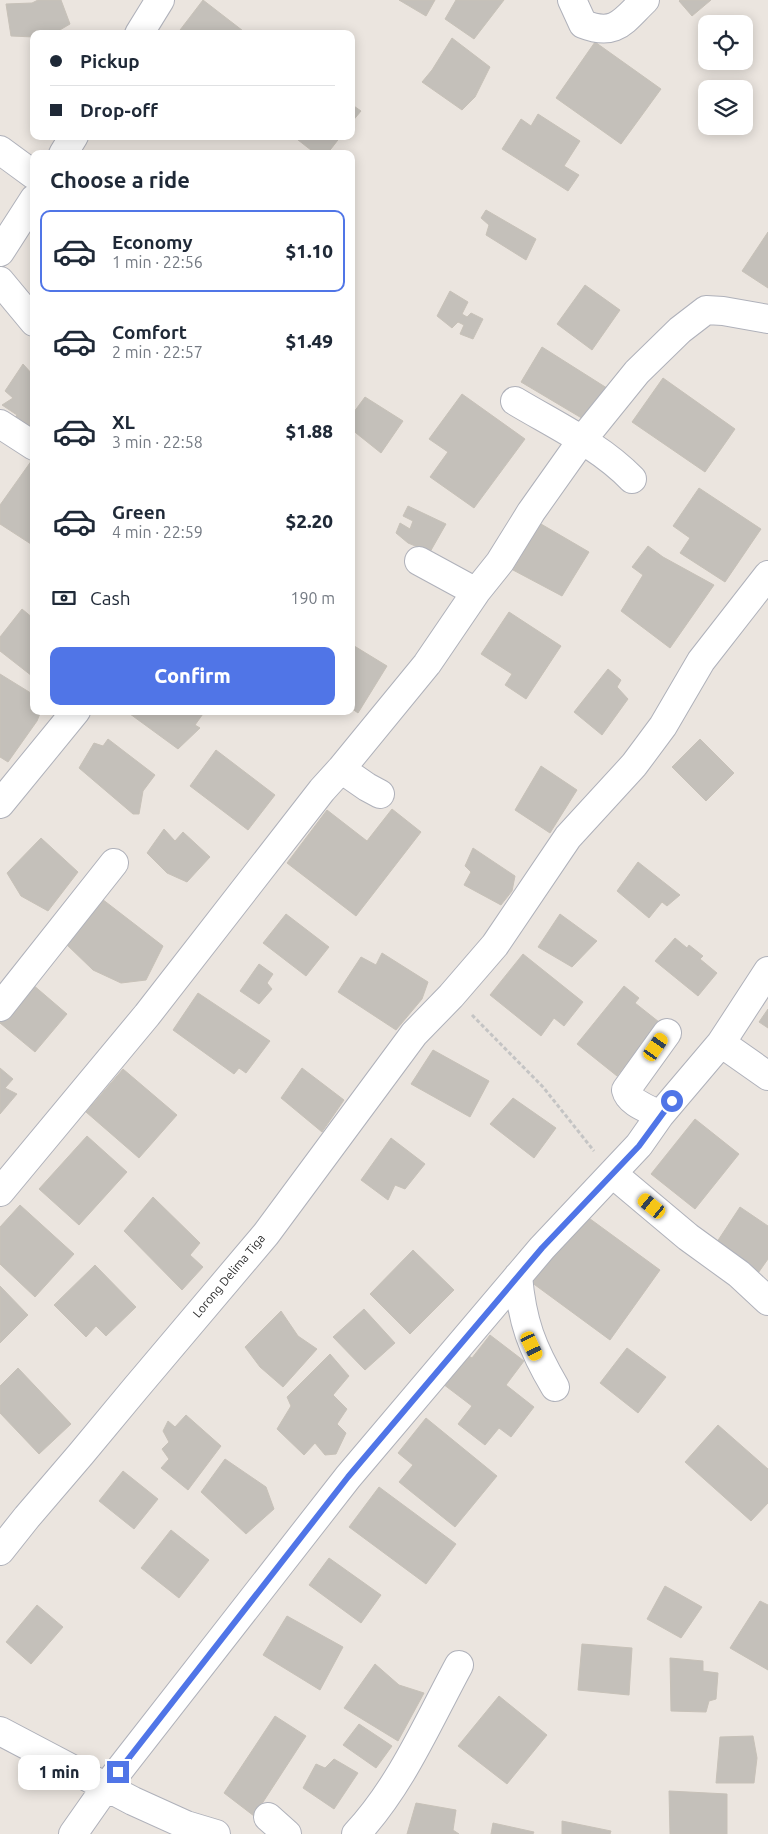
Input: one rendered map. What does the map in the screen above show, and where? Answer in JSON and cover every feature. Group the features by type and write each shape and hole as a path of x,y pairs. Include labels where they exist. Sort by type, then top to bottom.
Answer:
{"street":[{"path":"141,30 160,0"},
{"path":"572,0 583,24 597,29 618,26 645,0"},
{"path":"0,150 30,172"},
{"path":"0,252 30,205"},
{"path":"0,281 30,317"},
{"path":"0,1192 147,1015 322,790 342,769 427,664 476,592 500,562 531,512 582,440 637,372 680,330 706,310 768,319"},
{"path":"515,401 582,440 618,464 632,479"},
{"path":"0,424 30,443"},
{"path":"419,561 476,592"},
{"name":"Lorong Delima Tiga","path":"0,1551 266,1234 414,1034 451,996 495,944 568,837 634,765 663,726 700,661 768,575"},
{"path":"0,804 73,715"},
{"path":"342,769 367,788 380,794"},
{"path":"0,1007 114,862"},
{"path":"73,1834 106,1787 348,1477 542,1248 639,1146 660,1115 721,1043 768,971"},
{"path":"660,1115 633,1100 627,1095 626,1090 666,1033"},
{"path":"721,1043 768,1076"},
{"path":"613,1174 688,1237 738,1274 768,1301"},
{"path":"518,1276 522,1306 532,1346 556,1387"},
{"path":"356,1834 371,1818 401,1773 459,1665"},
{"path":"0,1731 106,1787 186,1825 216,1834"}],"path":[{"path":"451,996 472,1014 543,1087 613,1174"}],"building":[{"path":"38,0 61,0 70,24 60,30 30,30 30,37 11,36 6,4 32,3"},
{"path":"203,0 242,30 180,30"},
{"path":"399,0 435,0 426,16"},
{"path":"456,0 504,0 474,39 445,19"},
{"path":"680,0 711,0 692,16"},
{"path":"452,38 490,67 475,97 462,110 422,82 432,70"},
{"path":"595,42 661,89 621,144 556,98"},
{"path":"355,107 361,111 355,118"},
{"path":"538,114 580,141 564,166 579,175 568,191 502,149 521,119 531,126"},
{"path":"298,140 338,140 330,150 311,150"},
{"path":"486,210 536,239 526,260 486,235 489,225 481,218"},
{"path":"768,232 768,288 742,271"},
{"path":"585,285 620,310 592,350 557,324"},
{"path":"450,291 468,302 462,314 467,317 471,313 483,319 473,339 460,334 464,325 458,322 452,328 437,316"},
{"path":"542,347 610,390 590,423 521,382"},
{"path":"23,364 30,372 30,435 10,424 17,415 2,405 13,398 5,391"},
{"path":"663,378 735,429 705,472 632,422"},
{"path":"462,394 525,439 474,508 430,477 448,452 429,439"},
{"path":"365,397 403,421 381,453 355,432 355,411"},
{"path":"30,463 30,543 0,524 0,505"},
{"path":"699,488 761,529 725,582 680,553 690,538 673,526"},
{"path":"408,506 446,524 430,552 408,543 396,533 400,523 410,529 413,521 403,516"},
{"path":"541,524 589,552 562,596 513,570"},
{"path":"648,546 663,557 714,585 670,648 621,611 643,575 632,567"},
{"path":"22,609 30,616 30,674 0,651 0,637"},
{"path":"509,612 561,646 526,699 505,685 512,674 481,654"},
{"path":"355,646 387,666 358,713 355,711"},
{"path":"608,669 621,680 617,687 628,699 602,735 574,712"},
{"path":"0,674 30,693 30,715 39,715 8,762 0,757"},
{"path":"131,715 202,715 195,725 200,728 178,749"},
{"path":"108,739 155,775 143,791 139,814 133,814 79,768 94,743 103,746"},
{"path":"700,739 734,773 706,801 672,767"},
{"path":"216,750 275,795 248,830 190,786"},
{"path":"541,766 577,790 550,833 515,810"},
{"path":"392,809 421,832 356,916 287,863 327,810 367,841"},
{"path":"164,829 175,841 183,832 210,857 187,882 167,873 147,853"},
{"path":"41,838 78,872 48,911 21,896 7,873"},
{"path":"473,848 515,876 512,891 501,905 464,885 471,872 465,866"},
{"path":"638,862 680,895 667,906 662,902 649,918 617,891"},
{"path":"102,899 163,946 146,980 121,983 93,970 66,944"},
{"path":"286,914 329,947 306,976 263,943"},
{"path":"560,914 597,941 572,967 538,947"},
{"path":"675,938 687,948 689,945 703,956 700,959 717,973 698,996 655,961"},
{"path":"382,953 428,982 422,999 396,1030 338,992 361,957 376,965"},
{"path":"523,954 583,1002 564,1026 554,1018 541,1036 490,995"},
{"path":"259,964 273,974 267,983 272,989 259,1004 240,991"},
{"path":"32,984 67,1014 35,1052 0,1023"},
{"path":"624,986 639,998 635,1003 659,1022 617,1076 577,1044"},
{"path":"198,993 270,1041 246,1073 239,1068 234,1074 173,1030"},
{"path":"768,1009 768,1028 759,1022"},
{"path":"433,1050 489,1081 470,1117 411,1084"},
{"path":"0,1068 13,1079 5,1088 17,1094 0,1114"},
{"path":"302,1068 344,1100 322,1132 281,1098"},
{"path":"123,1069 177,1115 139,1158 86,1112"},
{"path":"513,1098 556,1128 534,1158 490,1124"},
{"path":"695,1119 739,1154 695,1209 651,1174"},
{"path":"87,1136 127,1172 79,1225 39,1189"},
{"path":"391,1138 425,1164 405,1189 395,1185 388,1200 361,1180"},
{"path":"153,1197 200,1243 190,1255 203,1267 182,1290 124,1231"},
{"path":"20,1205 74,1254 35,1297 0,1264 0,1227"},
{"path":"740,1207 768,1226 768,1259 756,1276 713,1248"},
{"path":"582,1213 660,1270 610,1340 531,1282"},
{"path":"413,1250 454,1290 410,1334 370,1294"},
{"path":"95,1265 136,1307 106,1336 96,1326 86,1337 54,1305"},
{"path":"0,1286 28,1315 0,1343"},
{"path":"364,1309 395,1343 365,1370 333,1337"},
{"path":"281,1311 298,1336 317,1349 283,1387 260,1367 245,1347"},
{"path":"490,1335 524,1361 506,1385 534,1407 511,1437 499,1428 485,1445 458,1424 472,1406 443,1384 466,1354 472,1358"},
{"path":"627,1348 666,1377 638,1413 600,1383"},
{"path":"330,1354 349,1376 333,1395 347,1409 337,1424 346,1433 336,1454 325,1455 315,1443 304,1455 277,1429 291,1406 287,1397"},
{"path":"18,1368 71,1424 39,1454 0,1413 0,1386"},
{"path":"186,1415 221,1446 188,1490 161,1468 169,1459 162,1449 169,1442 163,1431 168,1421 175,1427"},
{"path":"426,1418 497,1476 455,1527 399,1482 413,1465 398,1453"},
{"path":"718,1425 768,1469 768,1503 751,1521 685,1462"},
{"path":"225,1459 266,1487 274,1509 246,1534 201,1492"},
{"path":"123,1471 158,1499 134,1529 99,1501"},
{"path":"379,1487 456,1544 426,1584 349,1527"},
{"path":"171,1530 209,1560 179,1598 141,1568"},
{"path":"329,1558 381,1595 361,1623 309,1585"},
{"path":"665,1586 702,1607 681,1638 647,1619"},
{"path":"760,1601 768,1605 768,1670 730,1648"},
{"path":"37,1605 63,1627 31,1664 6,1642"},
{"path":"287,1616 343,1647 320,1690 263,1655"},
{"path":"582,1644 632,1648 629,1695 578,1690"},
{"path":"670,1658 703,1661 703,1671 718,1673 716,1699 709,1701 706,1712 671,1711"},
{"path":"375,1664 399,1685 424,1693 398,1741 344,1708"},
{"path":"499,1696 547,1735 507,1784 458,1746"},
{"path":"275,1716 306,1736 254,1816 224,1793"},
{"path":"359,1724 392,1746 376,1768 343,1745"},
{"path":"753,1736 757,1758 754,1783 716,1783 720,1737"},
{"path":"334,1759 358,1773 334,1809 303,1788 316,1764 325,1768"},
{"path":"669,1791 727,1794 727,1834 670,1834"},
{"path":"416,1803 456,1810 453,1830 459,1834 407,1834"},
{"path":"562,1821 611,1831 610,1834 562,1834"},
{"path":"493,1823 534,1832 533,1834 491,1834"}],"route":[{"path":"118,1772 348,1477 542,1248 639,1146 672,1101"}]}
